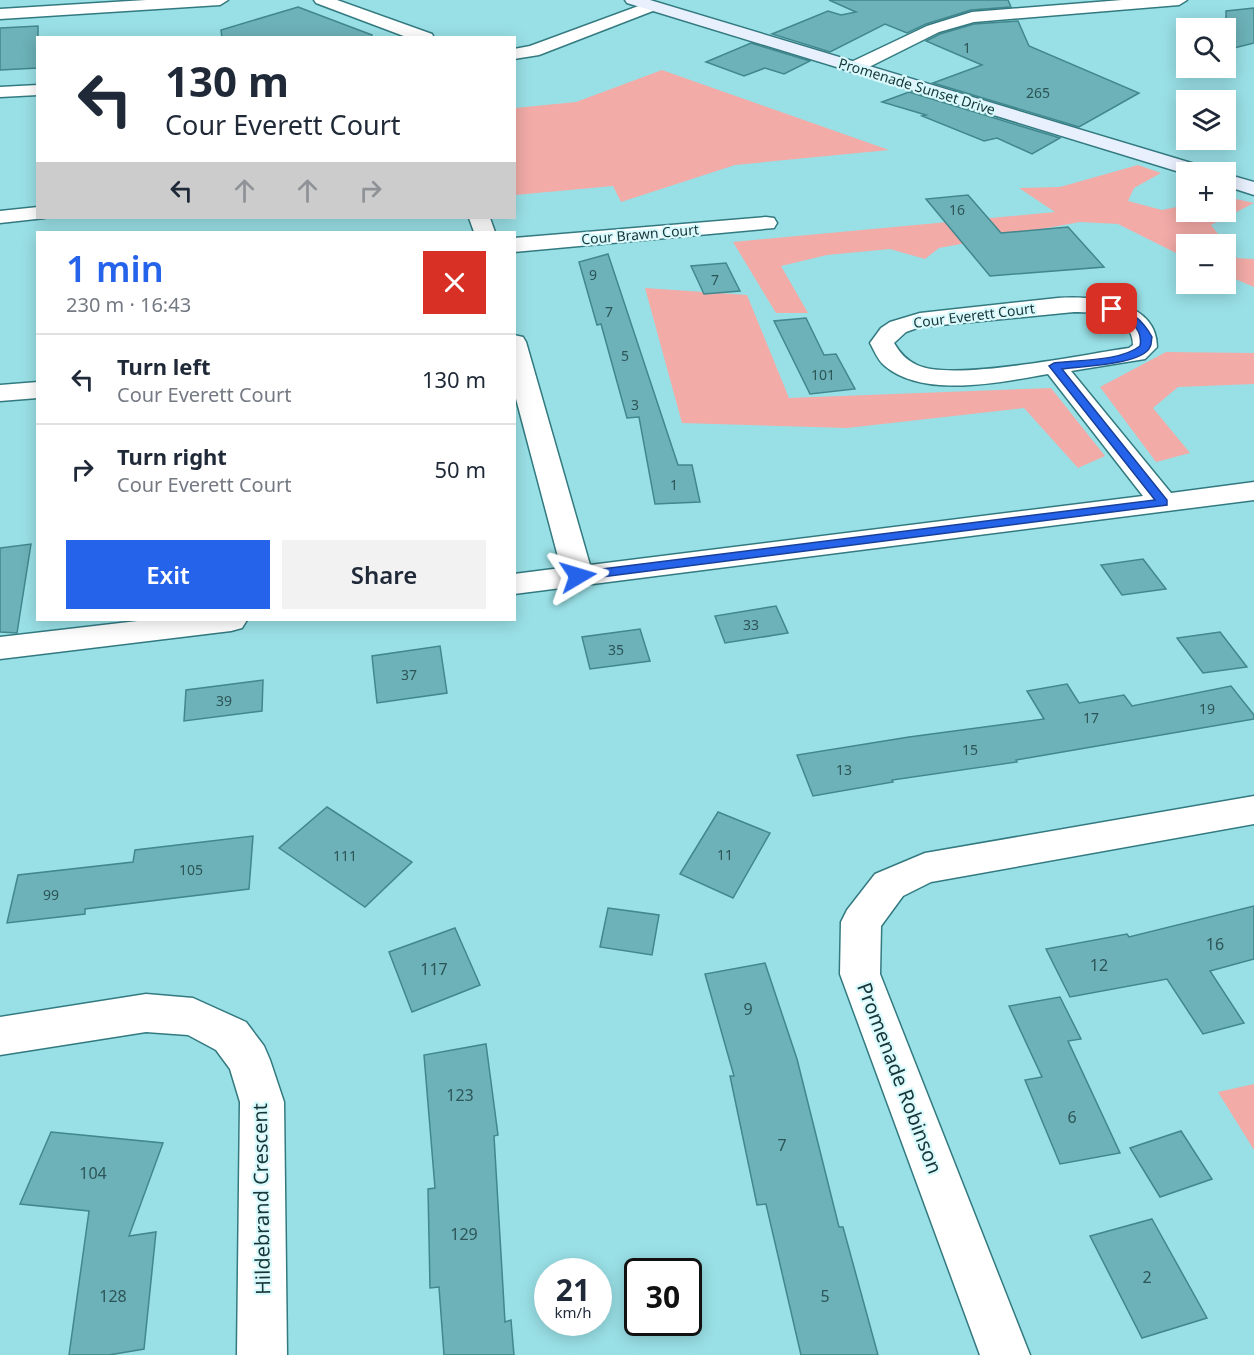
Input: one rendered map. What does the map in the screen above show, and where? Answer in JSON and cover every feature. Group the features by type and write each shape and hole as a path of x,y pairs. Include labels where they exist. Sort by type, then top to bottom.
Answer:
{"street":[{"path":"0,14 220,0"},
{"path":"322,0 421,36"},
{"name":"Promenade Sunset Drive","path":"633,0 1176,164"},
{"path":"855,67 933,29 972,17 1179,0"},
{"path":"516,54 533,51 652,6"},
{"path":"0,92 36,90"},
{"path":"1236,183 1254,189"},
{"path":"0,217 36,213"},
{"name":"Cour Brawn Court","path":"516,245 766,223"},
{"name":"Cour Everett Court","path":"1073,304 1093,305 1120,313 1141,326 1147,337 1145,347 1136,354 1054,366 936,378 914,374 897,366 886,355 882,343 888,333 902,325 920,320 1073,304"},
{"path":"516,349 578,576"},
{"path":"1054,366 1163,502"},
{"path":"0,393 36,390"},
{"path":"516,584 1254,491"},
{"path":"0,648 223,621"},
{"name":"Promenade Robinson","path":"1005,1355 860,974 861,922 889,885 925,868 1254,810"},
{"name":"Hildebrand Crescent","path":"0,1036 146,1013 194,1017 231,1036 249,1060 262,1102 262,1355"}],"shaded area":[{"path":"662,70 889,150 735,165 621,202 613,186 516,195 516,108 576,102"},
{"path":"1138,165 1161,173 1134,188 1128,201 1162,210 1176,207 1176,222 1217,222 1211,225 1218,234 1176,234 1176,253 1118,224 1080,222 939,248 925,259 890,249 827,255 781,266 808,313 776,313 733,242 1055,212 1019,188 1060,187"},
{"path":"1236,199 1254,203 1236,212"},
{"path":"1236,257 1254,259 1254,287 1236,279"},
{"path":"645,288 747,295 789,398 1051,388 1105,456 1078,468 1024,408 847,428 682,423"},
{"path":"1166,352 1254,353 1254,384 1178,387 1153,408 1190,453 1156,462 1100,387"},
{"path":"1254,1084 1254,1150 1218,1092"}],"building":[{"path":"829,0 1008,0 1011,7 971,10 926,24 907,33 885,24 830,52 772,34 828,11 841,15 856,12"},
{"path":"298,7 372,35 222,36 221,30"},
{"path":"1254,8 1254,43 1236,48 1236,18 1226,18 1226,11"},
{"path":"1018,21 1029,46 1139,93 1079,127 933,83 982,65 926,41 940,34 974,24"},
{"path":"38,26 36,68 0,70 0,28"},
{"path":"751,43 810,61 784,74 765,68 744,76 706,62"},
{"path":"909,92 1060,138 1032,154 997,138 984,141 922,116 926,115 882,102"},
{"path":"968,195 1001,233 1068,227 1104,267 990,276 926,199"},
{"path":"608,254 678,465 692,465 700,502 655,504 639,417 627,418 601,324 597,325 579,262"},
{"path":"726,263 740,291 704,294 691,266"},
{"path":"806,318 824,355 836,354 855,389 810,394 774,321"},
{"path":"31,544 17,633 0,632 0,548"},
{"path":"1143,559 1166,589 1122,595 1101,565"},
{"path":"776,606 788,633 725,643 715,616"},
{"path":"640,629 650,661 590,669 582,637"},
{"path":"1220,632 1247,667 1203,673 1177,638"},
{"path":"440,646 447,693 377,703 372,656"},
{"path":"263,680 262,711 184,721 186,690"},
{"path":"1067,684 1079,703 1124,695 1132,706 1231,686 1254,715 1254,719 1016,760 1017,762 892,780 893,782 813,796 797,755 1044,719 1027,691"},
{"path":"327,807 412,862 365,907 279,848"},
{"path":"718,812 770,833 733,898 680,874"},
{"path":"253,836 249,889 85,909 85,914 7,923 18,875 133,862 135,850"},
{"path":"1254,906 1254,959 1210,971 1244,1023 1203,1034 1167,979 1070,997 1046,949 1127,934 1129,937"},
{"path":"608,908 659,915 652,955 600,947"},
{"path":"455,928 480,985 412,1012 389,952"},
{"path":"765,963 797,1059 839,1227 843,1227 878,1355 801,1355 766,1204 757,1205 730,1076 734,1076 705,974"},
{"path":"1060,997 1081,1039 1068,1041 1120,1153 1060,1164 1025,1080 1042,1077 1009,1006"},
{"path":"486,1044 498,1135 494,1136 505,1322 511,1320 514,1355 444,1355 439,1287 430,1288 428,1189 435,1188 424,1055"},
{"path":"1181,1131 1212,1179 1160,1197 1130,1148"},
{"path":"51,1132 163,1143 129,1236 156,1232 144,1349 109,1355 69,1355 89,1211 20,1204"},
{"path":"1152,1219 1207,1318 1142,1338 1090,1236"}],"route":[{"path":"578,576 1163,502 1054,366 1121,358 1136,354 1145,347 1147,337 1141,326 1112,309"}]}
